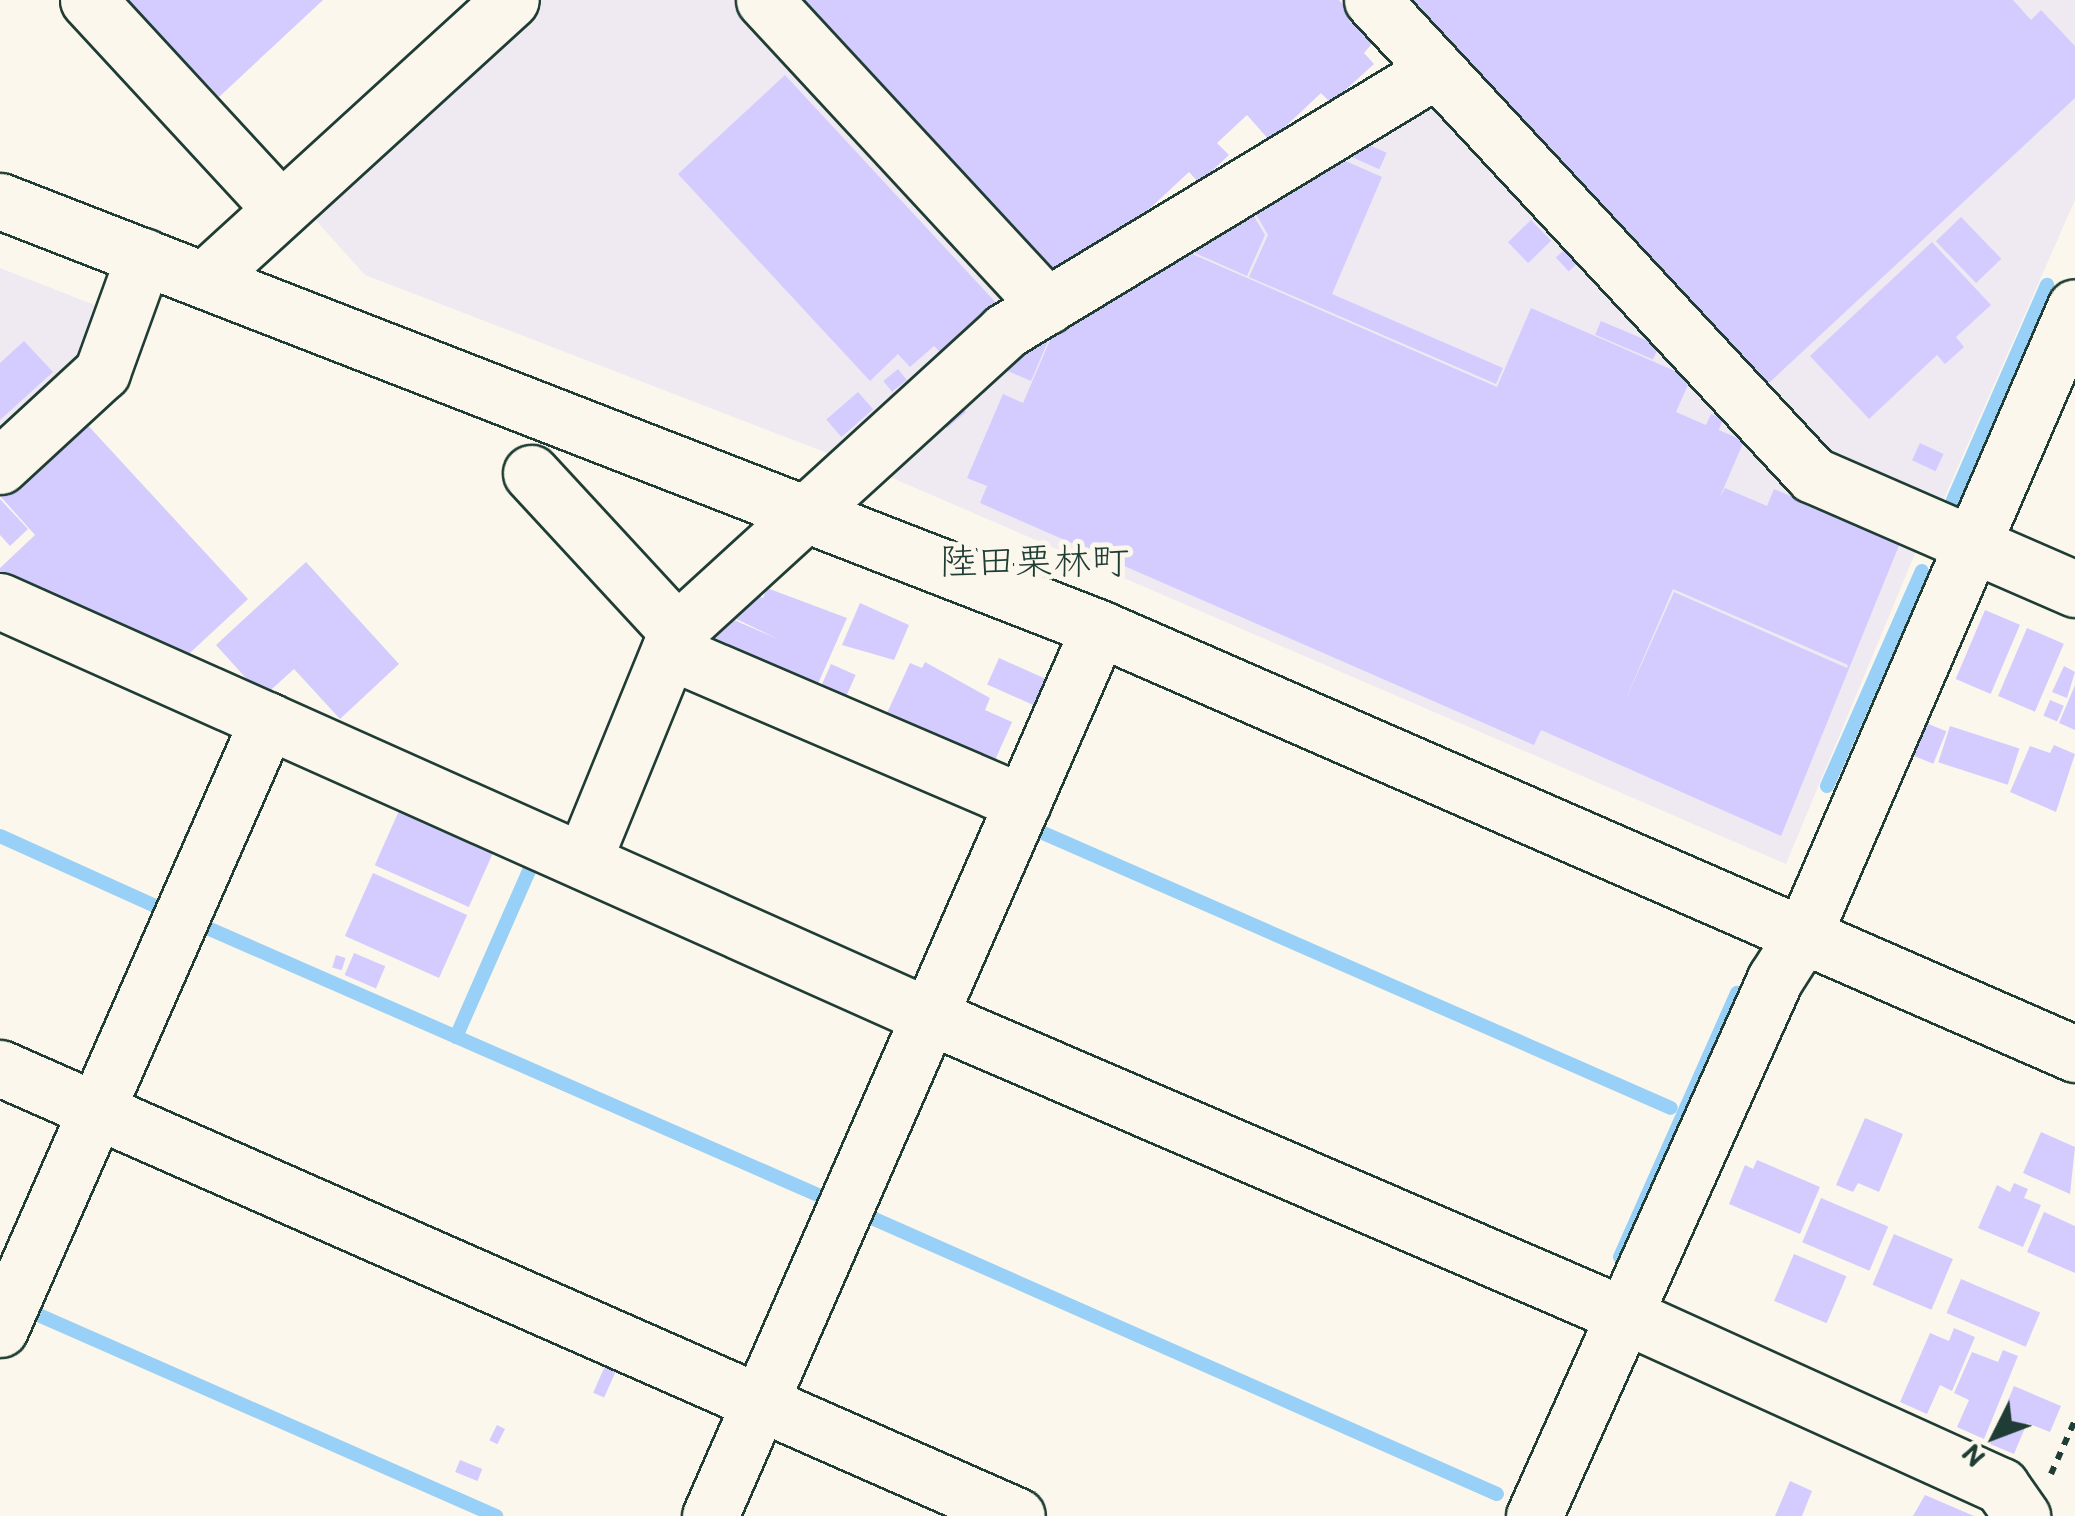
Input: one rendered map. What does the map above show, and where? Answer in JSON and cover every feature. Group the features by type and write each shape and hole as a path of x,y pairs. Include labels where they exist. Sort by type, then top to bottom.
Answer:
{"street":[{"path":"88,0 281,209"},
{"path":"205,279 511,0"},
{"path":"764,0 1047,306"},
{"path":"1372,0 1813,475 2075,589"},
{"path":"583,861 673,641 805,513 1005,331 1436,70"},
{"path":"0,201 1099,628 2075,1054"},
{"path":"0,466 102,372 144,256"},
{"path":"1534,1516 1775,979 1802,935 2075,307"},
{"path":"531,473 673,641 1023,803"},
{"path":"0,601 929,1016 1624,1315 2001,1486 2022,1516"},
{"path":"710,1516 1099,628"},
{"path":"0,1329 268,720"},
{"path":"0,1068 1017,1516"}],"shaded area":[{"path":"526,0 741,0 1016,298 835,456 365,275 302,205"},
{"path":"1392,0 2075,0 2075,200 1938,512 1825,462"},
{"path":"1431,88 1919,544 1786,864 890,477 884,456 1018,337"},
{"path":"0,268 110,311 87,371 0,445"}],"building":[{"path":"128,0 323,0 219,97"},
{"path":"797,0 1339,0 1376,39 1364,53 1374,64 1331,103 1321,93 1270,141 1247,115 1217,143 1229,155 1199,183 1189,172 1132,225 1048,277"},
{"path":"1411,0 2013,0 2031,20 2041,10 2075,46 2075,98 1769,383"},
{"path":"785,75 999,306 942,354 934,346 910,367 898,354 870,381 678,174"},
{"path":"1351,137 1387,153 1379,169 1344,153"},
{"path":"1332,155 1382,177 1332,294 1503,368 1496,384 1249,277 1268,235 1249,202"},
{"path":"1248,206 1265,235 1247,276 1179,246"},
{"path":"1961,217 2001,259 1976,283 1936,241"},
{"path":"1531,220 1551,241 1528,263 1508,242"},
{"path":"1932,242 1991,305 1956,337 1964,347 1945,364 1937,355 1869,419 1810,356"},
{"path":"1176,247 1497,387 1531,308 1691,378 1676,412 1706,425 1711,414 1723,419 1719,430 1744,441 1719,499 1725,488 1767,506 1774,489 1900,543 1781,836 1541,730 1534,745 980,503 987,486 967,478 1003,394 1023,403 1060,317","holes":["1673,589 1848,665 1847,668 1674,592 1624,703"]},
{"path":"1566,248 1579,262 1569,271 1556,258"},
{"path":"1058,318 1031,381 994,365"},
{"path":"1601,321 1659,346 1653,359 1595,335"},
{"path":"24,341 53,372 0,420 0,363"},
{"path":"898,369 907,380 892,392 883,381"},
{"path":"858,392 873,409 841,437 826,420"},
{"path":"961,407 966,412 947,428 936,414"},
{"path":"83,420 248,599 178,664 0,585 0,568 35,535 0,496"},
{"path":"1920,443 1944,454 1936,471 1912,460"},
{"path":"0,499 28,529 10,546 0,535"},
{"path":"306,562 399,664 340,719 294,669 263,697 216,645"},
{"path":"767,588 847,618 813,695 703,646 718,613 780,640 732,617 745,590 763,598"},
{"path":"860,603 909,625 894,660 842,645"},
{"path":"1985,610 2020,625 1991,694 1956,679"},
{"path":"2027,628 2064,644 2035,712 1998,696"},
{"path":"999,658 1047,679 1035,706 987,684"},
{"path":"925,662 990,698 985,710 1012,722 992,767 896,725 899,719 887,713 910,663 922,668"},
{"path":"831,664 856,675 842,706 817,695"},
{"path":"2064,666 2075,672 2067,698 2052,692"},
{"path":"2075,685 2075,730 2059,723"},
{"path":"2050,700 2064,706 2057,722 2043,716"},
{"path":"1926,723 1946,731 1933,764 1913,755"},
{"path":"1950,726 2019,749 2008,785 1938,762"},
{"path":"2054,745 2075,754 2056,812 2010,792 2030,746 2050,753"},
{"path":"402,804 496,846 469,907 375,865"},
{"path":"373,873 467,915 439,978 345,936"},
{"path":"354,953 385,966 376,988 345,975"},
{"path":"336,955 346,958 342,970 332,967"},
{"path":"1865,1118 1903,1134 1879,1192 1858,1183 1853,1192 1836,1185"},
{"path":"2041,1132 2075,1147 2070,1194 2023,1173"},
{"path":"1757,1160 1820,1187 1800,1234 1729,1204 1745,1165 1753,1169"},
{"path":"2014,1183 2028,1189 2024,1198 2041,1205 2023,1247 1978,1228 1997,1185 2010,1192"},
{"path":"1821,1198 1888,1227 1869,1271 1802,1242"},
{"path":"2044,1212 2075,1226 2075,1273 2027,1252"},
{"path":"1894,1234 1953,1259 1931,1310 1873,1285"},
{"path":"1794,1254 1846,1276 1827,1323 1774,1301"},
{"path":"1961,1279 2040,1313 2026,1347 1947,1313"},
{"path":"1954,1328 1975,1337 1952,1391 1940,1385 1927,1414 1900,1402 1930,1333 1949,1341"},
{"path":"2003,1350 2018,1356 1984,1439 1957,1427 1969,1400 1954,1393 1972,1352 1998,1362"},
{"path":"609,1357 620,1362 604,1398 593,1393"},
{"path":"2014,1386 2061,1406 2050,1432 2027,1423 2014,1454 1990,1444"},
{"path":"497,1425 505,1429 497,1444 489,1440"},
{"path":"460,1460 482,1469 477,1481 455,1472"},
{"path":"1790,1481 1812,1491 1802,1516 1775,1516"},
{"path":"1925,1495 1974,1516 1913,1516"}],"waterway":[{"path":"1953,500 2047,285"},
{"path":"1827,786 1922,571"},
{"path":"1034,829 1671,1108"},
{"path":"0,836 168,912"},
{"path":"456,1037 534,859"},
{"path":"196,923 834,1202"},
{"path":"1620,1257 1737,993"},
{"path":"863,1214 1497,1494"},
{"path":"34,1313 496,1516"}],"district":[{"name":"陸田栗林町","path":"1034,562"}]}
